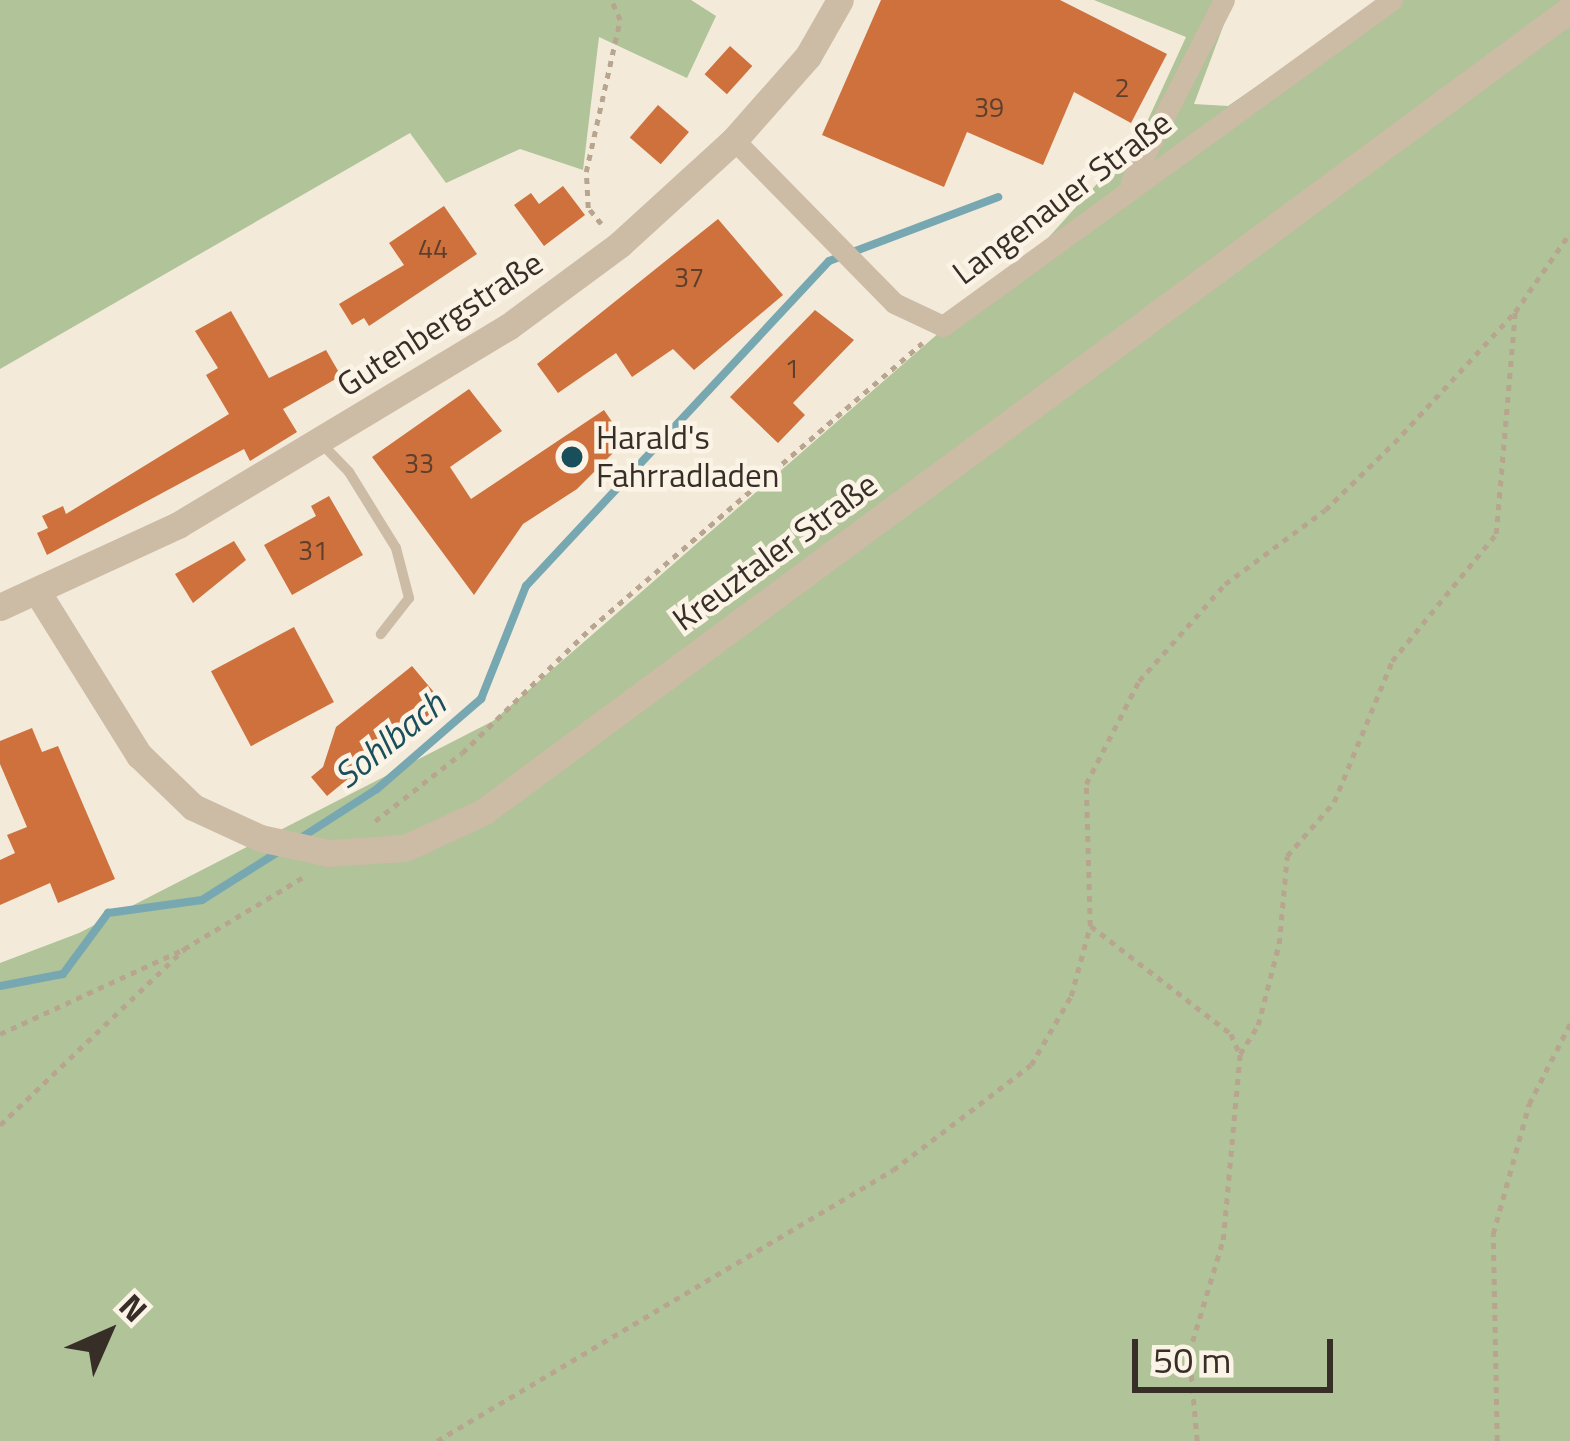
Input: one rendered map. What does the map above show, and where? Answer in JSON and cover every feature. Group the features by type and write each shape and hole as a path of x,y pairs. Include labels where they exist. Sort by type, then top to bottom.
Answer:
{"street":[{"name":"Gutenbergstraße","path":"0,607 38,593 321,443 508,327 620,244 734,140 808,56 840,0"},
{"path":"1129,185 1224,0"},
{"name":"Langenauer Straße","path":"734,140 893,303 943,326 998,292 1129,185 1392,0"},
{"name":"Kreuztaler Straße","path":"38,593 139,755 193,806 260,838 329,853 405,848 483,812 1570,9"}],"lane":[{"path":"321,443 350,472 396,548 409,598 381,634"}],"path":[{"path":"611,0 620,20 586,172 588,208 620,244"},
{"path":"437,1441 893,1170 1031,1065 1071,996 1090,926 1085,784 1139,681 1225,584 1325,510 1515,312 1570,233"},
{"path":"1197,1441 1189,1353 1222,1240 1240,1054 1258,1025 1279,944 1287,856 1334,802 1392,661 1496,534 1515,312"},
{"path":"373,823 462,753 591,628 943,326"},
{"path":"0,1034 184,949 319,864"},
{"path":"1090,926 1231,1034 1240,1054"},
{"path":"0,1125 184,949"},
{"path":"1497,1441 1493,1234 1529,1104 1570,1024"}],"green space":[{"path":"0,0 691,0 716,16 687,78 599,37 583,170 520,149 446,183 410,133 0,369"},
{"path":"1094,0 1233,0 1194,104 1228,106 1382,0 1570,0 1570,1441 0,1441 0,963 79,933 493,721 1048,238 1141,135 1186,37"}],"building":[{"path":"881,0 1060,0 1167,54 1131,123 1074,92 1043,165 967,132 944,187 822,135"},
{"path":"730,46 752,66 727,94 705,74"},
{"path":"658,105 689,132 661,164 630,137"},
{"path":"563,186 585,215 544,246 514,205 531,193 539,204"},
{"path":"444,206 477,254 369,326 364,318 352,325 339,304 404,265 389,243"},
{"path":"718,219 783,295 694,370 673,349 632,377 616,353 558,393 537,364"},
{"path":"815,310 854,340 793,403 805,415 778,443 730,397"},
{"path":"231,311 269,378 326,350 341,376 283,409 297,432 250,461 244,449 47,555 37,533 48,528 42,516 63,506 66,514 229,414 206,375 218,368 195,331"},
{"path":"469,389 502,431 450,467 471,499 604,410 625,441 577,489 523,524 474,595 372,457"},
{"path":"329,496 363,555 292,595 264,545 316,516 311,506"},
{"path":"234,541 246,560 193,603 175,574"},
{"path":"294,627 334,702 251,746 211,671"},
{"path":"412,666 448,709 355,786 349,778 327,796 311,777 323,767 336,727"},
{"path":"32,728 42,752 58,746 115,879 58,903 50,883 0,905 0,860 15,853 7,835 27,827 0,764 0,741"}],"waterway":[{"name":"Sohlbach","path":"299,839 377,789 481,699 526,586 829,261 998,197"},
{"name":"Sohlbach","path":"0,986 63,974 108,913 202,900 281,850"}],"place":[{"name":"Harald's Fahrradladen","path":"572,457"}]}
